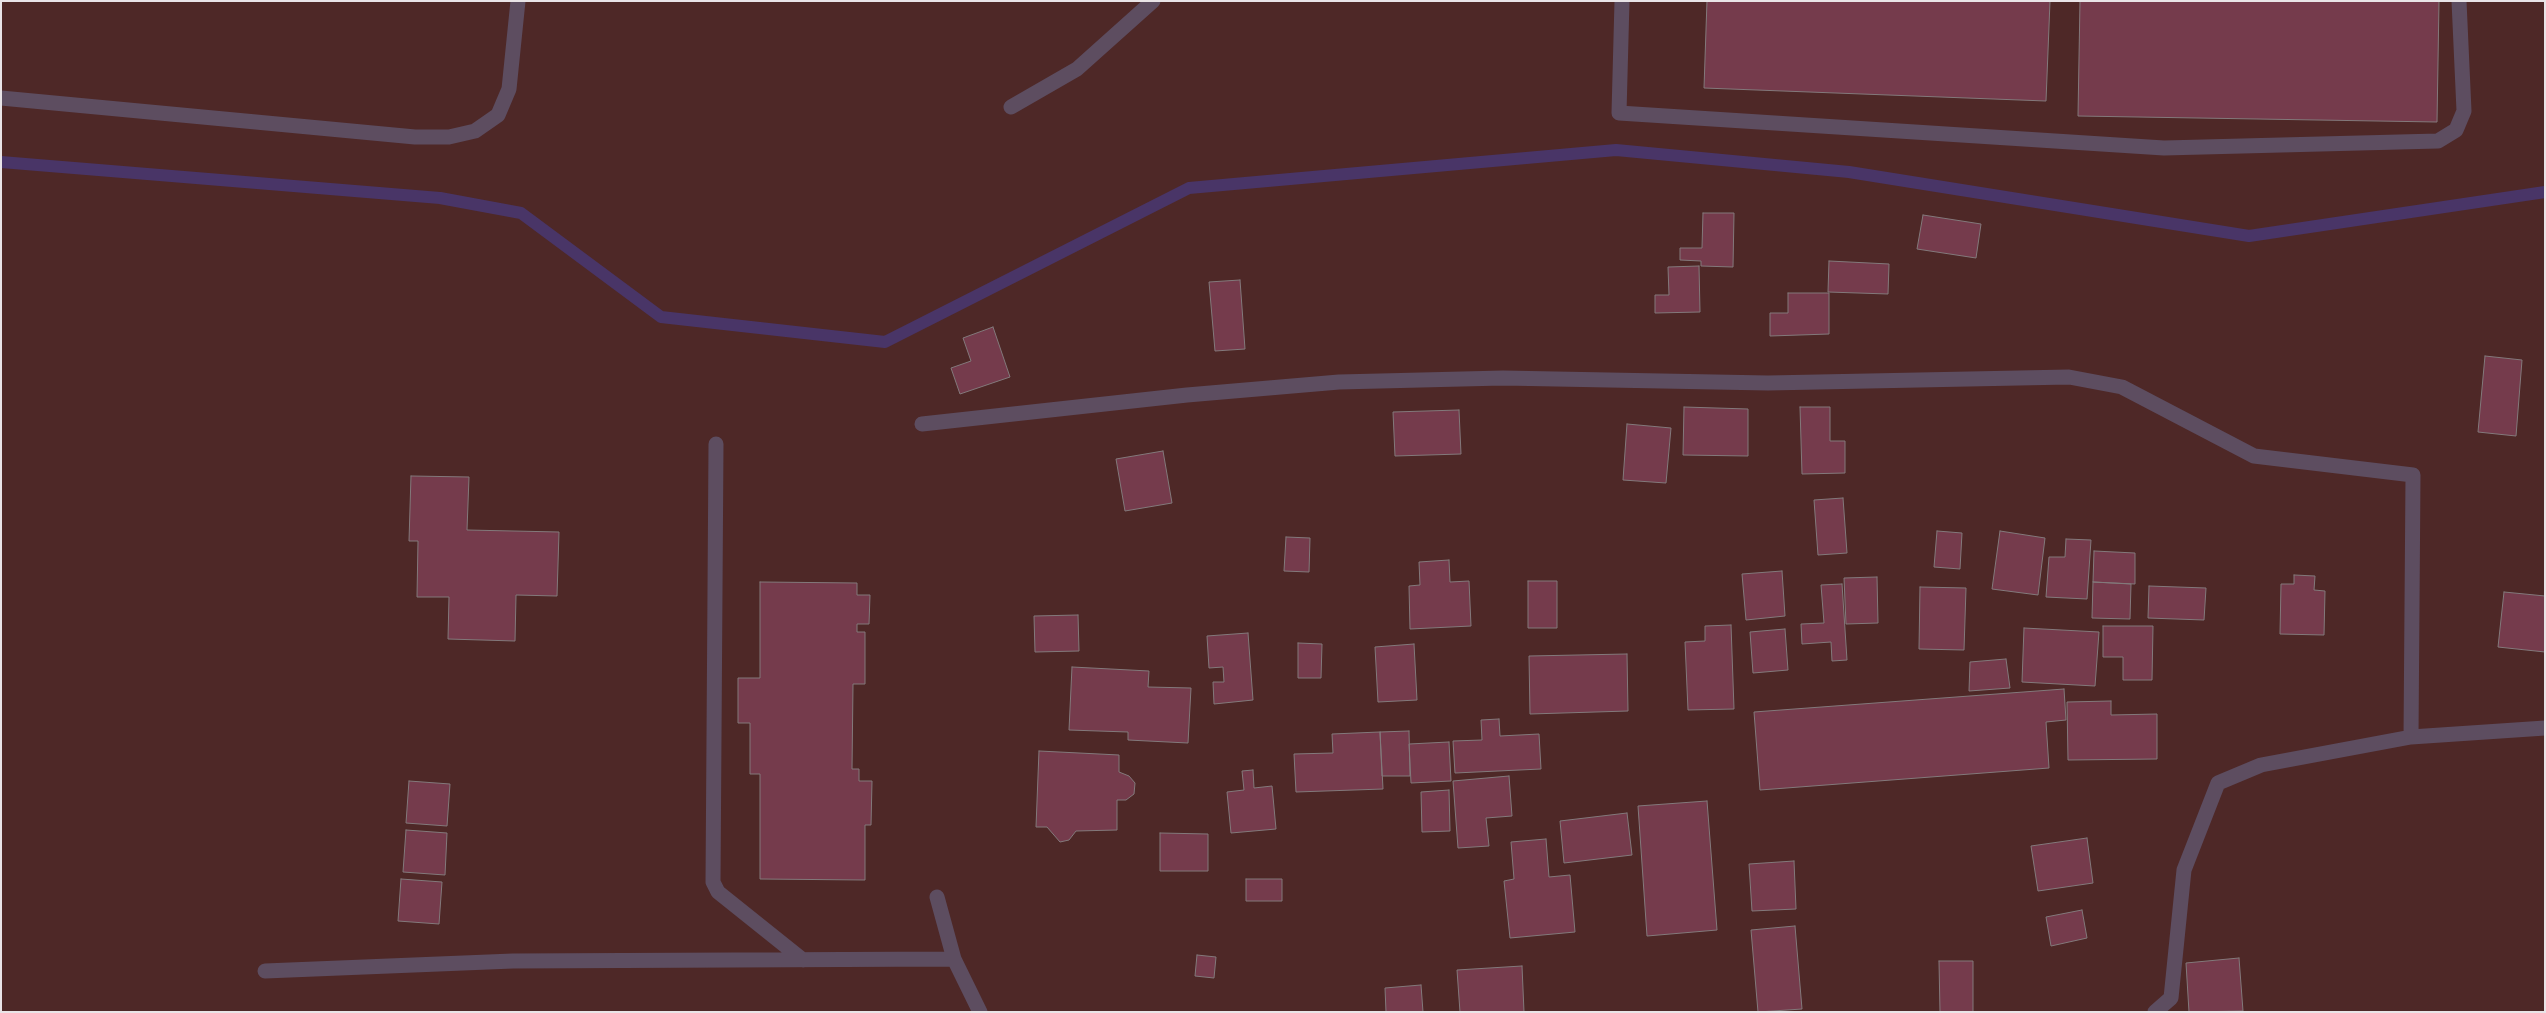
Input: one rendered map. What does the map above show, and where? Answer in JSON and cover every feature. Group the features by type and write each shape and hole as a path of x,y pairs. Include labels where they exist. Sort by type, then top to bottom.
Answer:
{"street":[{"path":"1,98 415,137 449,137 475,131 498,115 509,89 518,1"},
{"path":"1011,107 1077,70 1153,1"},
{"path":"1622,1 1619,113 2164,148 2438,142 2456,130 2464,111 2459,1"},
{"path":"922,424 1187,395 1339,382 1503,378 1768,383 2069,377 2122,386 2254,456 2413,475 2411,737"},
{"path":"716,444 713,882 718,892 803,960"},
{"path":"2155,1012 2171,998 2184,870 2218,783 2261,765 2411,737 2545,728"},
{"path":"937,897 954,959 980,1012"},
{"path":"265,971 513,961 803,960 887,957 954,959"}],"shaded area":[{"path":"1,1 2545,1 2545,1012 1,1012"}],"building":[{"path":"1707,1 2050,1 2046,101 1704,88"},
{"path":"2080,1 2439,1 2437,122 2078,116"},
{"path":"1703,213 1734,213 1733,267 1701,266 1701,261 1680,260 1680,248 1702,248"},
{"path":"1923,215 1981,224 1976,258 1917,249"},
{"path":"1829,261 1889,264 1888,294 1828,292"},
{"path":"1699,266 1700,312 1655,313 1655,295 1669,295 1668,267"},
{"path":"1240,280 1245,349 1215,351 1209,282"},
{"path":"1788,293 1829,293 1829,334 1770,336 1770,313 1788,313"},
{"path":"993,327 1010,377 960,394 951,368 971,361 963,338"},
{"path":"2485,356 2522,360 2516,436 2478,432"},
{"path":"1684,407 1748,409 1748,456 1683,455"},
{"path":"1800,407 1830,407 1830,441 1845,441 1845,473 1802,474"},
{"path":"1459,410 1461,454 1395,456 1393,412"},
{"path":"1627,424 1671,428 1666,483 1623,480"},
{"path":"1163,451 1172,503 1125,511 1116,459"},
{"path":"411,476 469,477 467,530 559,532 557,596 516,595 515,641 448,639 449,597 417,597 418,541 409,541"},
{"path":"1843,498 1847,553 1818,555 1814,500"},
{"path":"1937,531 1962,533 1960,569 1934,567"},
{"path":"2000,531 2045,538 2038,595 1992,589"},
{"path":"1286,537 1310,538 1309,572 1284,571"},
{"path":"2066,539 2091,540 2087,599 2046,597 2049,557 2065,557"},
{"path":"2094,551 2135,553 2135,584 2093,582"},
{"path":"1449,560 1450,582 1469,581 1471,626 1410,629 1409,586 1420,585 1419,562"},
{"path":"1782,571 1785,616 1746,620 1742,574"},
{"path":"2294,575 2315,576 2314,590 2325,591 2324,635 2280,634 2281,584 2294,584"},
{"path":"1877,577 1878,623 1846,624 1844,578"},
{"path":"1528,581 1557,581 1557,628 1528,628"},
{"path":"760,582 857,583 857,595 870,595 869,624 857,624 857,632 865,632 865,684 853,684 852,769 859,769 859,781 872,781 871,825 865,825 865,880 760,879 760,774 750,774 750,723 738,723 738,678 760,678"},
{"path":"2093,582 2131,584 2130,619 2092,618"},
{"path":"1842,584 1847,660 1832,661 1831,642 1802,644 1801,624 1824,623 1821,585"},
{"path":"2149,586 2206,588 2204,620 2148,618"},
{"path":"1920,587 1966,588 1964,650 1919,649"},
{"path":"2504,592 2545,596 2545,652 2498,647"},
{"path":"1078,615 1079,651 1035,652 1034,616"},
{"path":"1731,625 1734,709 1688,710 1685,642 1705,641 1705,626"},
{"path":"2103,626 2153,626 2152,680 2123,680 2123,657 2103,657"},
{"path":"2024,628 2099,632 2095,686 2022,682"},
{"path":"1785,629 1788,670 1753,673 1750,632"},
{"path":"1248,633 1253,700 1214,704 1213,682 1224,682 1223,667 1209,668 1207,636"},
{"path":"1298,643 1322,644 1321,678 1298,678"},
{"path":"1414,644 1417,700 1378,702 1375,647"},
{"path":"1627,654 1628,711 1530,714 1529,656"},
{"path":"2006,659 2010,688 1969,691 1970,662"},
{"path":"1072,667 1149,671 1148,687 1191,688 1188,743 1128,740 1128,732 1069,730"},
{"path":"2064,689 2066,720 2046,722 2049,768 1760,790 1754,712"},
{"path":"2111,701 2111,715 2157,714 2157,759 2068,760 2067,702"},
{"path":"1499,719 1500,736 1539,734 1541,769 1455,773 1453,741 1482,740 1481,720"},
{"path":"1409,731 1410,776 1382,776 1380,732"},
{"path":"1380,732 1383,789 1296,792 1294,754 1333,753 1332,734"},
{"path":"1449,742 1451,781 1411,783 1409,744"},
{"path":"1039,751 1119,755 1119,772 1129,776 1135,783 1134,794 1126,800 1117,800 1117,830 1076,831 1069,840 1060,842 1047,827 1036,827"},
{"path":"1253,770 1254,788 1272,786 1276,829 1231,833 1227,792 1244,790 1242,771"},
{"path":"1509,776 1512,816 1486,818 1489,846 1458,848 1453,781"},
{"path":"409,781 450,784 447,826 406,823"},
{"path":"1449,790 1450,831 1422,832 1421,792"},
{"path":"1707,801 1717,930 1647,936 1638,806"},
{"path":"1627,813 1632,855 1564,863 1560,821"},
{"path":"406,830 447,833 445,875 403,872"},
{"path":"1160,833 1208,834 1208,871 1160,871"},
{"path":"2087,838 2093,883 2038,891 2031,846"},
{"path":"1546,839 1549,877 1570,875 1575,932 1510,938 1504,881 1514,879 1511,842"},
{"path":"1794,861 1796,909 1752,911 1749,864"},
{"path":"401,879 442,882 439,924 398,921"},
{"path":"1246,879 1282,879 1282,901 1246,901"},
{"path":"2082,910 2087,938 2051,946 2046,917"},
{"path":"1795,926 1802,1009 1758,1012 1751,930"},
{"path":"1197,955 1216,957 1214,978 1195,976"},
{"path":"2239,958 2243,1011 2189,1012 2186,963"},
{"path":"1939,961 1973,961 1973,1012 1940,1012"},
{"path":"1522,966 1524,1012 1460,1012 1457,970"},
{"path":"1421,985 1423,1012 1386,1012 1385,988"}],"waterway":[{"path":"1,162 440,198 521,213 661,317 885,342 1189,188 1616,150 1849,172 2249,236 2545,192"}]}
